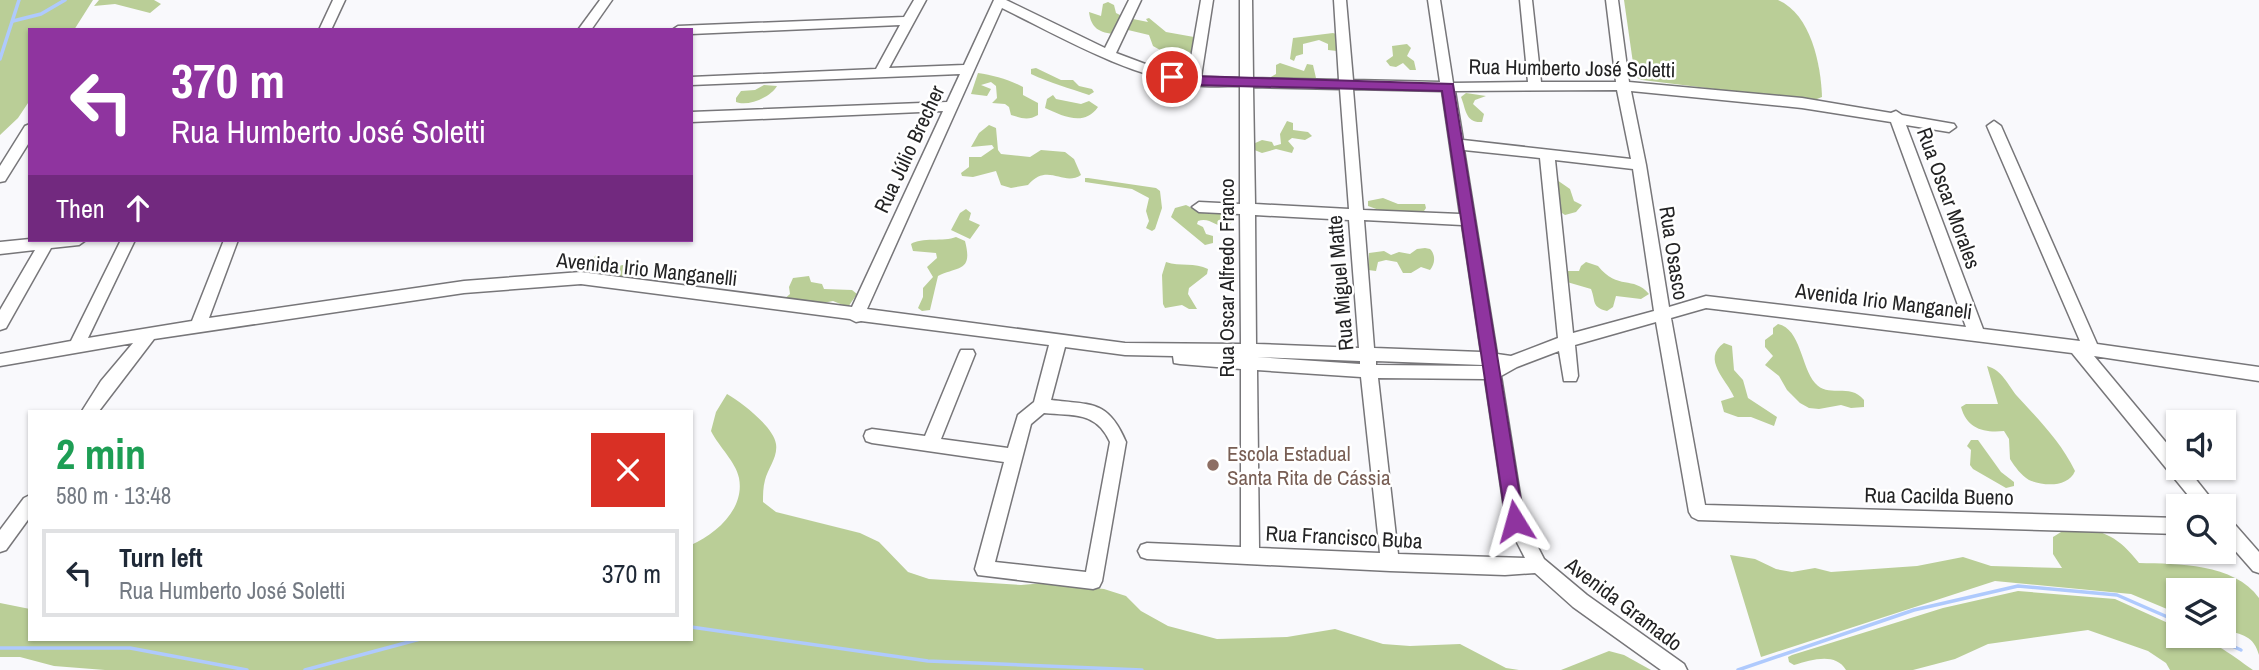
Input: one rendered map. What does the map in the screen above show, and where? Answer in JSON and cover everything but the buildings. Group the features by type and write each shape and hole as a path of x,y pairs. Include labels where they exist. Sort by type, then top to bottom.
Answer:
{"street":[{"path":"326,28 339,0"},
{"path":"585,28 606,0"},
{"path":"880,73 920,0"},
{"path":"1109,53 1135,0"},
{"path":"1194,81 1206,0"},
{"name":"Rua Oscar Alfredo Franco","path":"1246,0 1250,556"},
{"name":"Rua Miguel Matte","path":"1340,0 1368,363 1390,563"},
{"name":"Avenida Gramado","path":"1434,0 1515,521 1538,565 1580,601 1677,670"},
{"path":"1526,0 1535,87"},
{"name":"Rua Osasco","path":"1612,0 1623,86 1698,512"},
{"name":"Rua Humberto José Soletti","path":"999,1 1109,53 1172,77 1194,81 1245,80 1448,87 1623,86 1790,102 1896,116 1949,127"},
{"name":"Rua Júlio Brecher","path":"856,316 999,1"},
{"path":"693,29 907,21"},
{"path":"693,80 969,69"},
{"path":"693,117 951,106"},
{"name":"Rua Oscar Morales","path":"1896,116 1977,335"},
{"path":"1994,126 2084,348 2199,494"},
{"path":"0,177 28,132"},
{"path":"1458,144 1639,165"},
{"path":"1547,155 1570,376"},
{"path":"1199,207 1468,220"},
{"path":"0,248 40,242"},
{"path":"0,324 46,242"},
{"path":"77,345 127,242"},
{"path":"198,326 230,242"},
{"name":"Avenida Irio Manganelli","path":"0,360 198,326 542,279 581,278 1125,349 1153,356 1492,366"},
{"name":"Avenida Irio Manganeli","path":"1492,366 1706,302 2084,348 2259,374"},
{"path":"91,410 149,334"},
{"path":"1041,406 1096,411 1112,428 1118,442 1093,581 984,569 1024,420 1041,406 1058,342"},
{"path":"930,445 967,354"},
{"path":"872,436 1014,456"},
{"path":"0,544 28,506"},
{"name":"Rua Cacilda Bueno","path":"1698,512 2166,526"},
{"path":"2236,539 2259,565"},
{"name":"Rua Francisco Buba","path":"1147,551 1390,563 1505,567 1538,565"}],"green space":[{"path":"0,0 93,0 75,28 28,28 28,103 18,118 0,135"},
{"path":"99,0 154,0 161,4 150,13 115,4 94,6"},
{"path":"1624,0 1778,0 1799,17 1806,28 1816,56 1822,97 1812,101 1635,77"},
{"path":"1108,2 1114,5 1116,13 1124,17 1116,34 1097,29 1090,17 1089,12 1101,16 1103,4"},
{"path":"1149,18 1166,32 1194,37 1191,52 1182,56 1167,53 1153,46 1149,35 1128,30 1133,19 1148,22 1146,19"},
{"path":"1333,33 1339,35 1337,51 1328,50 1328,44 1319,40 1303,44 1303,54 1296,56 1294,61 1290,59 1293,38"},
{"path":"1407,44 1411,48 1407,56 1414,61 1416,70 1410,70 1403,63 1396,67 1390,66 1386,61 1393,56 1392,46"},
{"path":"1280,63 1304,71 1307,64 1313,65 1316,78 1269,78 1276,74 1276,65"},
{"path":"1036,68 1061,80 1073,80 1079,86 1094,92 1089,95 1031,74 1031,69"},
{"path":"978,73 1023,87 1023,95 1038,103 1038,115 1018,117 1011,115 1005,104 992,103 997,98 996,86 991,82 981,85 991,89 987,96 971,94"},
{"path":"764,85 777,86 759,100 736,102 741,91 755,90"},
{"path":"1466,93 1486,96 1475,100 1473,104 1484,114 1482,122 1469,118 1461,97"},
{"path":"1053,95 1056,99 1081,104 1089,101 1098,107 1086,117 1073,118 1045,108 1047,99"},
{"path":"1287,121 1293,123 1293,130 1308,132 1312,136 1305,140 1292,138 1288,141 1294,148 1292,153 1276,149 1262,153 1252,149 1253,144 1262,140 1272,142 1274,146 1281,144 1280,134"},
{"path":"989,125 996,128 998,150 1001,154 1030,157 1041,150 1065,152 1074,159 1081,175 1068,178 1042,175 1028,185 1011,188 1001,185 996,171 973,177 962,176 961,173 969,167 969,157 981,157 994,148 992,145 971,147 979,133"},
{"path":"1085,178 1156,188 1160,191 1162,208 1152,231 1146,228 1149,221 1146,211 1149,198 1132,189 1085,182"},
{"path":"1557,180 1570,189 1574,201 1582,205 1576,212 1565,215 1559,211 1554,181"},
{"path":"1383,198 1398,204 1425,204 1426,208 1422,214 1390,214 1368,206 1368,201"},
{"path":"1186,205 1202,213 1226,214 1232,222 1227,227 1206,220 1198,221 1197,224 1203,227 1206,234 1213,236 1213,243 1205,245 1171,217 1175,208"},
{"path":"966,209 971,213 969,220 980,225 970,239 951,230 960,213"},
{"path":"956,237 965,241 966,263 938,276 930,310 922,311 918,308 923,297 923,288 933,277 927,267 937,258 936,253 913,251 911,244"},
{"path":"1425,248 1432,251 1434,257 1430,270 1421,267 1411,273 1403,273 1397,262 1386,260 1378,262 1376,271 1368,270 1369,253 1384,251 1391,255 1399,252 1410,254"},
{"path":"596,255 602,257 597,266 601,269 633,264 630,267 633,276 615,278 596,273 587,266"},
{"path":"1166,262 1208,269 1207,274 1189,288 1188,294 1197,309 1182,305 1165,308 1162,275"},
{"path":"1586,262 1598,266 1612,278 1643,288 1649,294 1641,299 1616,296 1613,307 1607,311 1598,308 1591,289 1567,282 1565,271 1579,271"},
{"path":"809,276 811,282 822,284 824,289 852,290 857,294 848,307 833,301 818,304 783,300 790,294 789,287 793,278"},
{"path":"1778,324 1792,333 1815,383 1826,390 1852,392 1864,400 1864,407 1851,408 1841,405 1819,409 1800,403 1787,390 1779,376 1765,365 1773,356 1765,347 1765,340 1773,334 1773,328"},
{"path":"1724,343 1732,346 1734,370 1743,380 1748,398 1777,417 1774,426 1751,417 1738,417 1724,412 1721,401 1734,397 1715,363 1718,349"},
{"path":"1987,366 2001,374 2063,450 2075,471 2072,477 2055,484 2041,484 2029,480 2018,471 2010,459 2009,439 2004,431 1983,430 1967,420 1961,407 1966,404 1998,404"},
{"path":"727,394 756,416 774,437 776,453 765,480 763,502 776,512 860,533 879,542 908,572 929,579 1021,585 1045,583 1104,589 1126,596 1141,611 1168,626 1217,639 1287,637 1335,629 1383,644 1460,644 1506,668 1519,670 105,670 54,666 20,657 0,657 0,603 28,609 28,641 693,641 693,544 727,519 738,500 740,489 734,466 711,431 716,412"},
{"path":"1971,440 1978,440 2001,472 2014,482 2014,486 2006,488 1973,469 1970,465 1971,450 1967,446"},
{"path":"2074,524 2118,541 2139,563 2187,565 2235,578 2166,578 2166,609 2131,594 1995,581 1761,657 1730,555 1755,559 1776,569 1792,572 1815,568 1831,572 1917,566 1963,557 1991,566 2062,568 2053,554 2053,537"},
{"path":"2236,579 2259,598 2259,655 2254,644 2236,633"},
{"path":"2018,591 2115,599 2166,622 2166,648 2221,648 2253,670 2170,670 2166,663 2148,651 2088,630 1988,644 1955,659 1913,670 1846,670 1841,664 1829,659 1794,665 1789,662 1788,657 1792,655 1943,608"},
{"path":"1609,651 1624,655 1651,670 1561,670"}],"waterway":[{"path":"0,59 19,0"},
{"path":"13,21 41,14 65,0"},
{"path":"1738,670 1914,610 2018,586 2117,595 2166,616"},
{"path":"693,627 928,661 1142,670"},
{"path":"305,670 413,641"},
{"path":"0,648 130,648 247,670"},
{"path":"2236,648 2241,650"}],"place":[{"name":"Escola Estadual Santa Rita de Cássia","path":"1213,465"}],"route":[{"path":"1172,77 1194,81 1245,80 1448,87 1515,521"}]}
